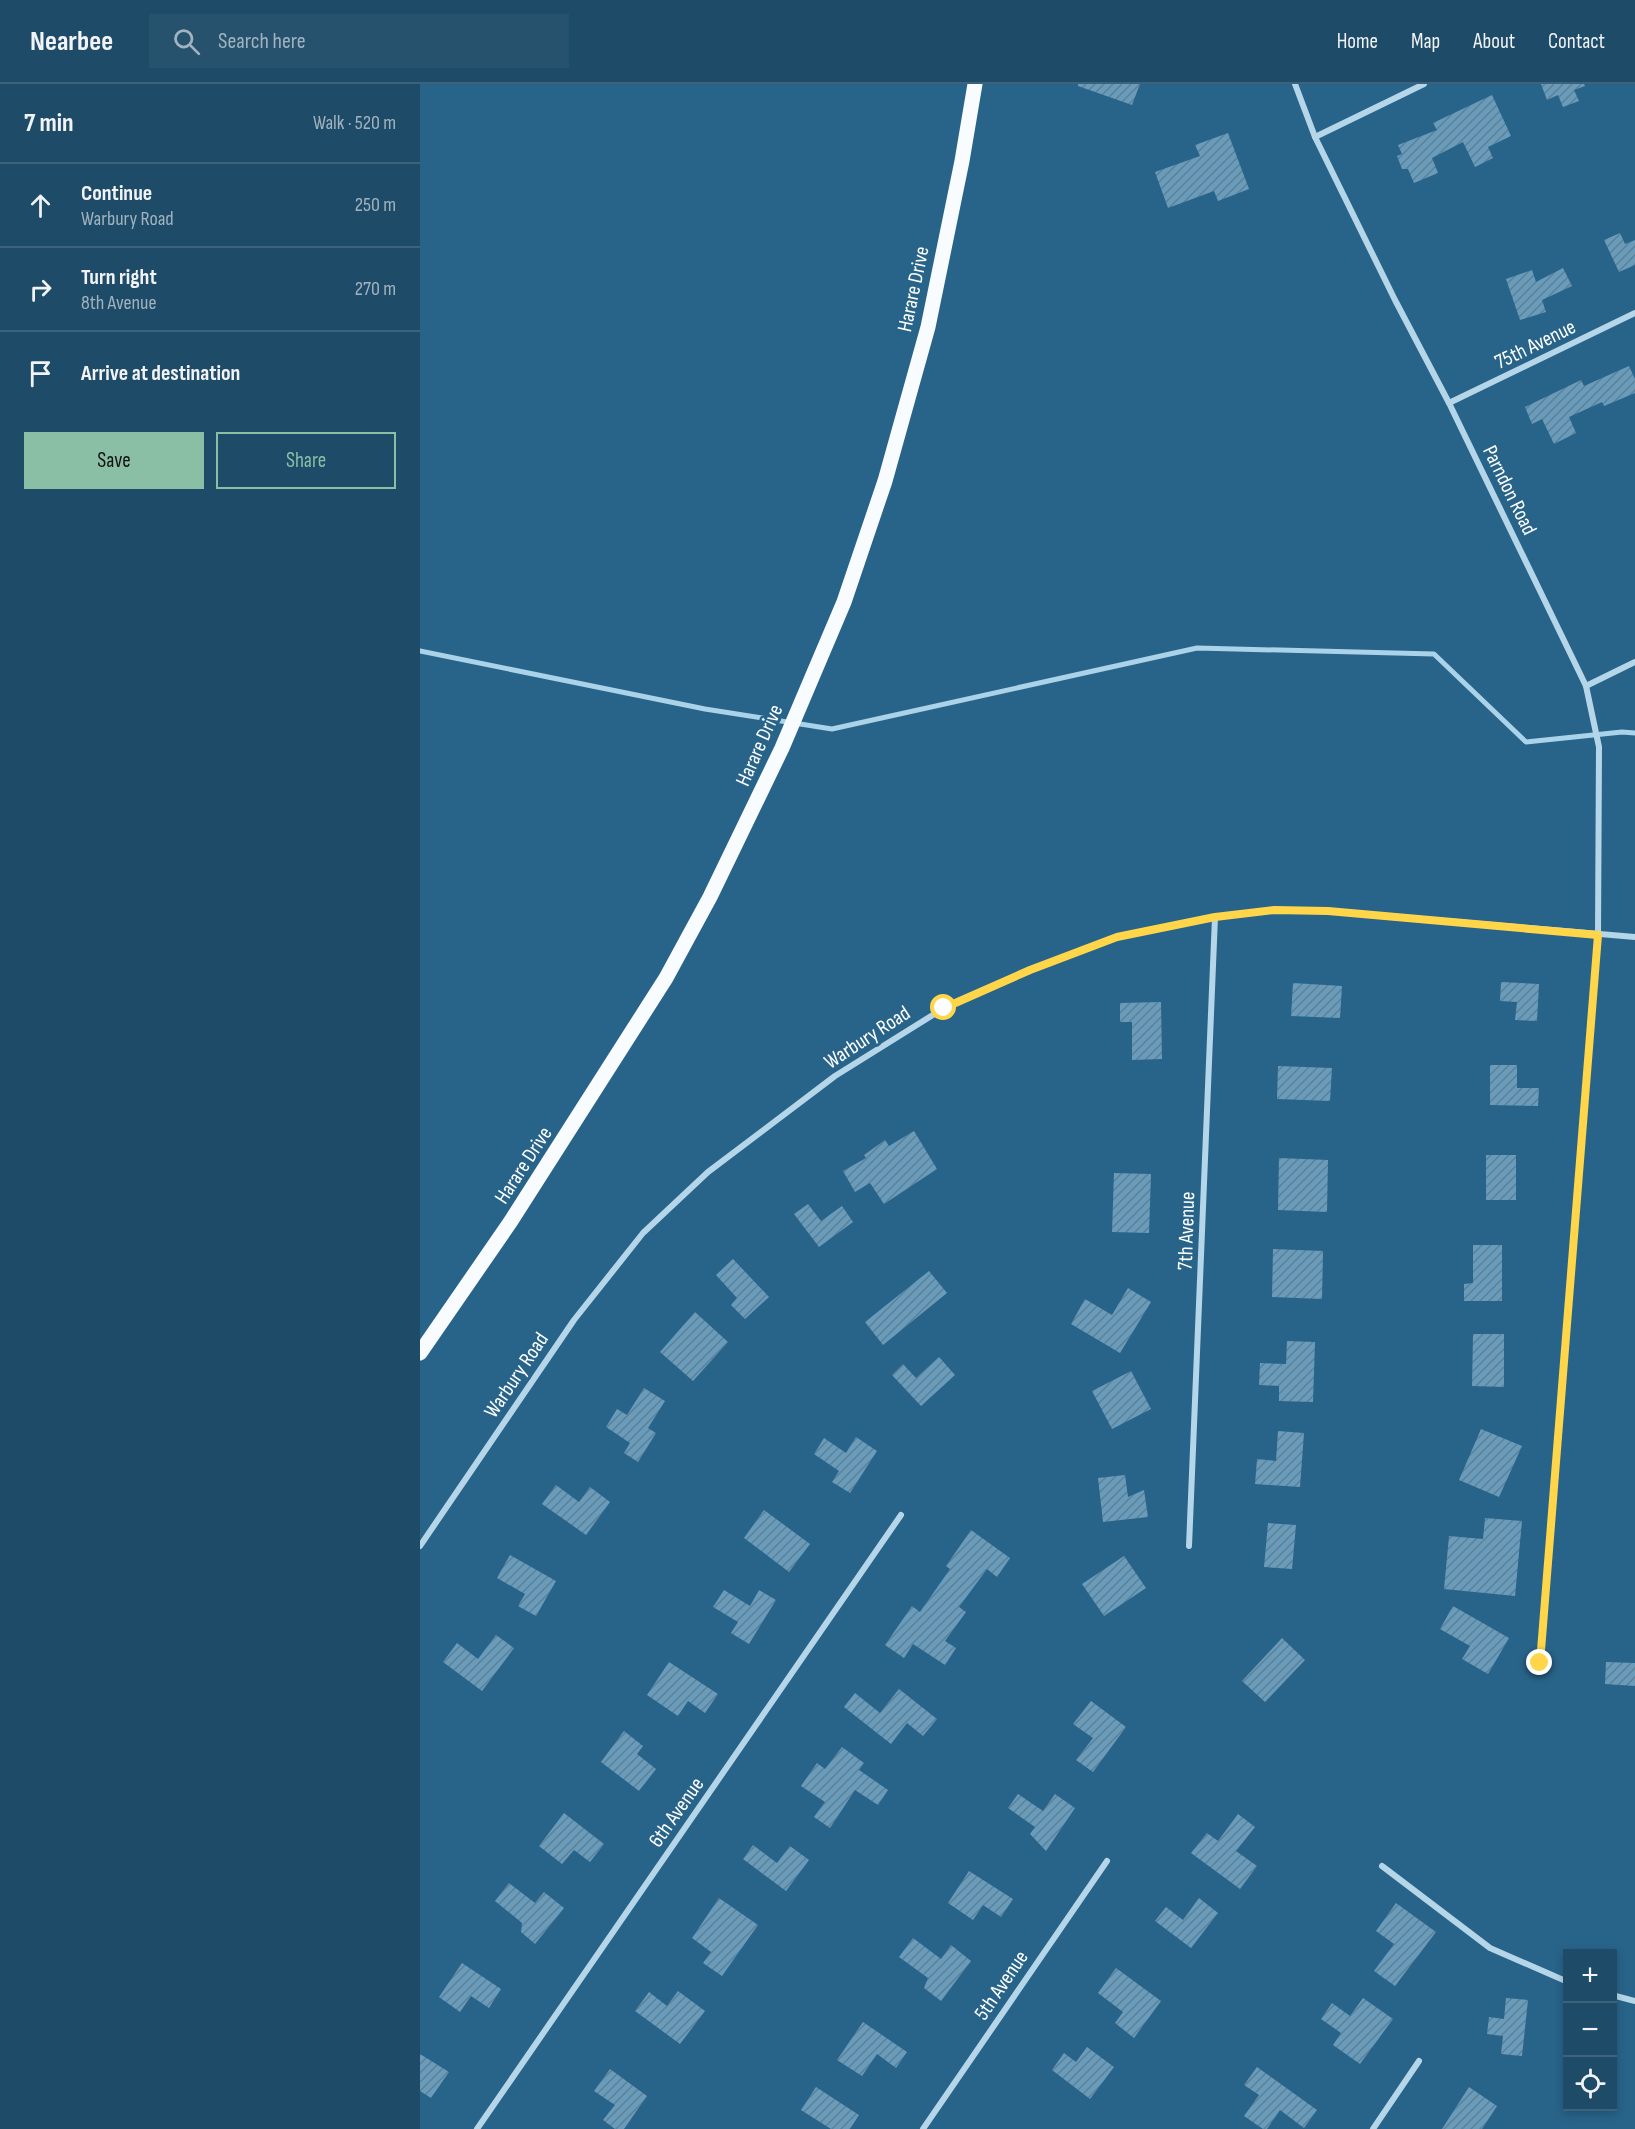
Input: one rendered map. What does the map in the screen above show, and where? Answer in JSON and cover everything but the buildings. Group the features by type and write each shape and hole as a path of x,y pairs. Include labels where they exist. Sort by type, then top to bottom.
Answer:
{"main road":[{"name":"Harare Drive","path":"420,1353 511,1221 666,978 715,887 782,748 844,602 864,548 890,460 928,327 962,162 975,84"}],"street":[{"name":"Parndon Road","path":"1295,84 1315,137 1395,300 1449,403 1586,686 1599,747 1598,935 1540,1663"},
{"path":"1315,137 1424,84"},
{"name":"75th Avenue","path":"1449,403 1635,313"},
{"path":"1586,686 1635,662"},
{"name":"Warbury Road","path":"420,1546 574,1320 643,1233 708,1172 835,1076 944,1008 1030,970 1117,937 1215,917 1274,910 1328,911 1635,937"},
{"name":"7th Avenue","path":"1189,1546 1215,917"},
{"name":"6th Avenue","path":"477,2129 901,1515"},
{"name":"5th Avenue","path":"923,2129 1107,1861"},
{"path":"1382,1866 1490,1948 1563,1980"},
{"path":"1617,1996 1635,2001"},
{"path":"1373,2129 1419,2061"}],"waterway":[{"path":"420,651 705,709 832,729 1197,648 1434,654 1526,742 1622,732 1635,733"}],"route":[{"path":"944,1008 1030,970 1117,937 1215,917 1274,910 1328,911 1598,935 1540,1663"}]}
